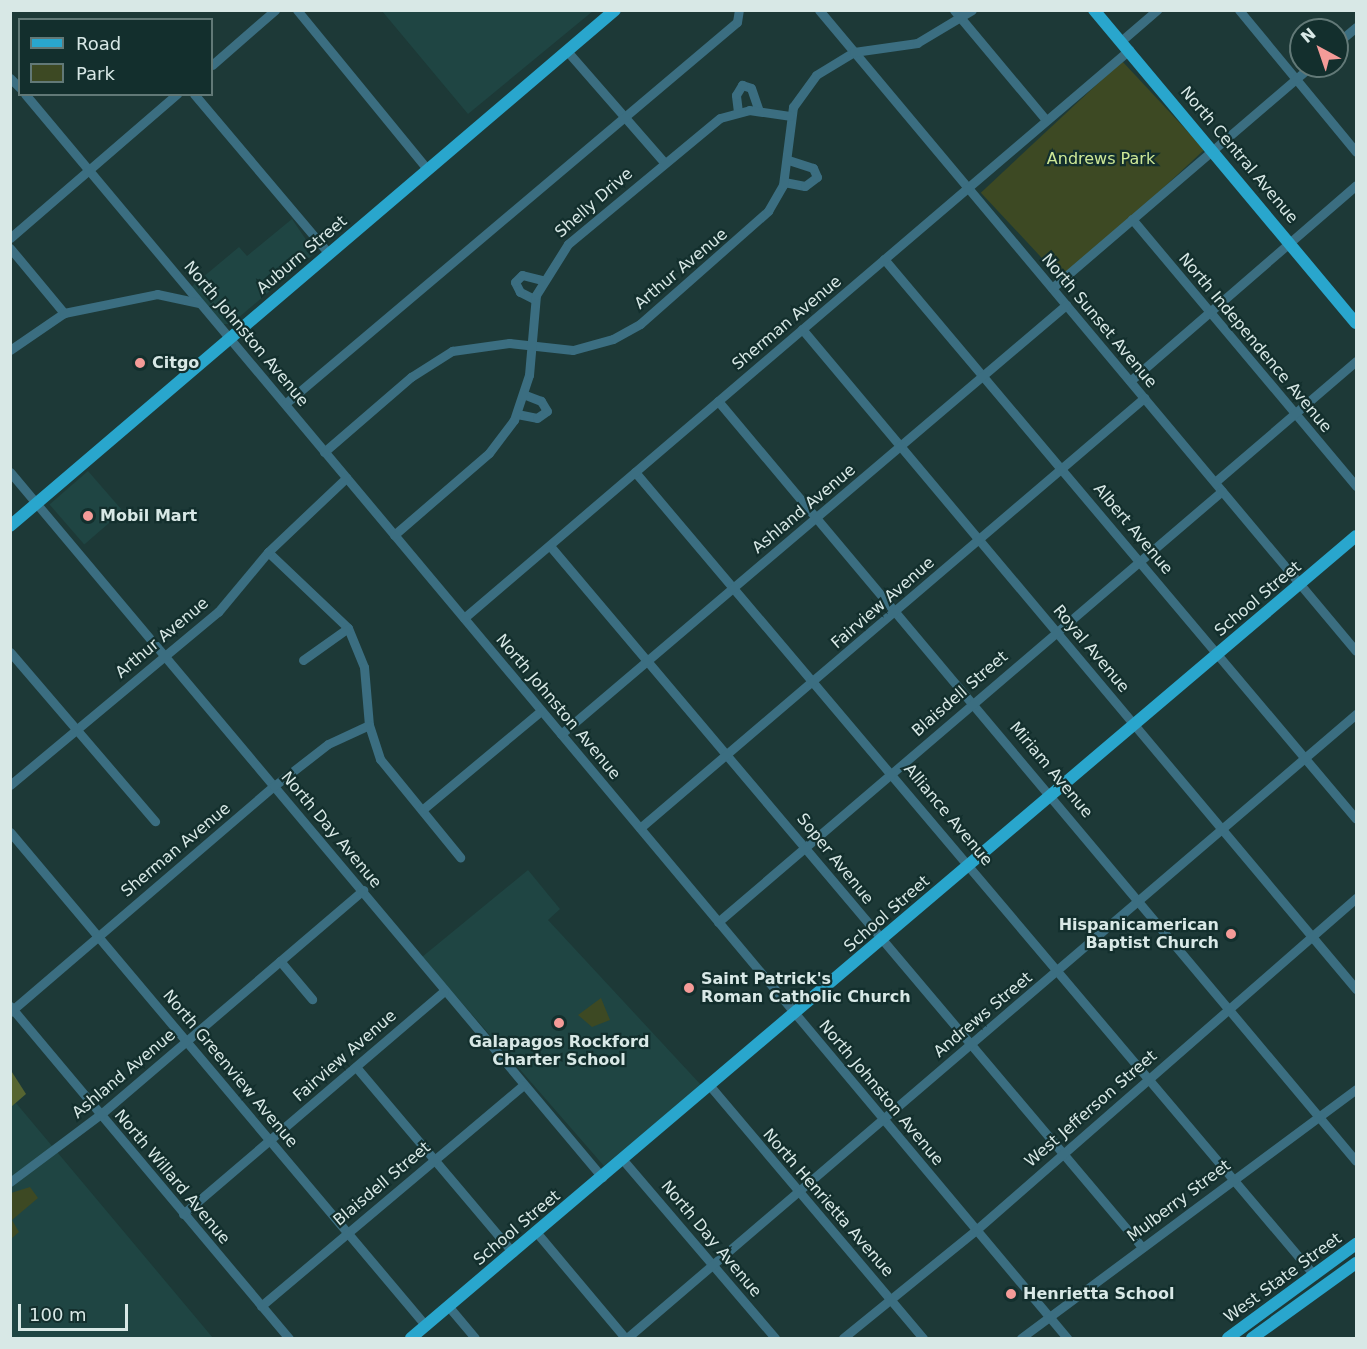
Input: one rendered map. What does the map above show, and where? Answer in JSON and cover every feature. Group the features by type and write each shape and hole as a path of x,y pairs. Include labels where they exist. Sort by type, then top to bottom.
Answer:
{"main road":[{"name":"Auburn Street","path":"10,525 615,10"},
{"name":"North Central Avenue","path":"1094,10 1356,323"},
{"name":"School Street","path":"411,1338 1356,536"},
{"name":"West State Street","path":"1228,1338 1356,1244"},
{"name":"West State Street","path":"1252,1338 1356,1263"}],"street":[{"path":"213,64 275,10"},
{"path":"297,10 427,169"},
{"path":"286,403 737,22 739,10"},
{"name":"North Sunset Avenue","path":"819,10 1356,651"},
{"path":"954,10 1046,120"},
{"name":"Arthur Avenue","path":"324,452 440,357 480,345 530,344 573,350 627,332 761,220 784,182 788,160 790,116 816,75 854,52 917,43 961,19 972,10"},
{"name":"Sherman Avenue","path":"464,618 968,189 1125,46 1157,10"},
{"path":"1239,10 1356,152"},
{"path":"567,51 663,162"},
{"path":"1052,288 1296,79"},
{"path":"738,112 736,94 742,85 751,88 759,111"},
{"name":"North Johnston Avenue","path":"27,96 1067,1338"},
{"path":"10,238 175,96"},
{"path":"196,96 329,254"},
{"name":"Shelly Drive","path":"394,535 489,453 517,414 525,394 534,299 542,280 567,244 712,123 738,112 759,111 790,116"},
{"path":"784,182 805,186 817,177 813,168 788,160"},
{"path":"1130,381 1210,315 1356,185"},
{"name":"North Independence Avenue","path":"1132,219 1210,315 1356,486"},
{"path":"10,248 64,313"},
{"name":"Albert Avenue","path":"885,259 1063,467 1138,560 1219,653 1356,819"},
{"path":"534,299 517,290 515,282 522,275 542,280"},
{"path":"10,350 64,313 157,294 199,303"},
{"name":"Ashland Avenue","path":"561,734 903,446 1066,305"},
{"name":"Royal Avenue","path":"802,329 903,446 1356,989"},
{"path":"1215,482 1356,361"},
{"path":"517,414 537,418 547,411 541,401 525,394"},
{"name":"Fairview Avenue","path":"640,828 1144,398"},
{"name":"Miriam Avenue","path":"718,401 819,515 1356,1161"},
{"name":"North Day Avenue","path":"10,472 602,1177"},
{"name":"Alliance Avenue","path":"635,472 893,772 1314,1275"},
{"name":"Arthur Avenue","path":"10,785 218,612 268,552 346,478"},
{"name":"Blaisdell Street","path":"718,922 1056,630 1222,491"},
{"name":"Soper Avenue","path":"550,546 728,754 969,1046 1142,1248"},
{"path":"268,552 348,628 364,667 369,725 380,759 460,857"},
{"path":"303,660 348,628"},
{"path":"10,652 155,821"},
{"path":"422,810 541,711"},
{"name":"Andrews Street","path":"626,1338 714,1266 1356,714"},
{"name":"Sherman Avenue","path":"11,1009 274,786 328,744 369,725"},
{"name":"North Greenview Avenue","path":"10,832 426,1326"},
{"name":"Ashland Avenue","path":"10,1182 101,1114 363,890"},
{"name":"West Jefferson Street","path":"843,1338 976,1230 1356,898"},
{"path":"280,961 312,999"},
{"name":"Fairview Avenue","path":"183,1214 444,991"},
{"name":"North Willard Avenue","path":"11,1009 289,1338"},
{"path":"356,1067 513,1253"},
{"name":"Blaisdell Street","path":"261,1306 523,1085"},
{"name":"North Henrietta Avenue","path":"710,1086 798,1194 923,1338"},
{"name":"Mulberry Street","path":"1021,1338 1356,1089"},
{"name":"North Day Avenue","path":"623,1160 775,1338"},
{"path":"537,1233 626,1338"},
{"path":"449,1307 475,1338"}],"shaded area":[{"path":"382,11 593,11 468,114"},
{"path":"292,219 315,253 231,324 223,324 190,288 239,247 247,256"},
{"path":"88,471 123,511 84,544 50,504"},
{"name":"Galapagos Rockford Charter School","path":"528,870 560,909 548,920 701,1085 604,1166 422,957"},
{"path":"16,1103 213,1338 11,1338 10,1107"}],"green space":[{"name":"Andrews Park","path":"1122,61 1205,149 1063,281 981,193"},
{"path":"601,998 610,1020 592,1027 578,1015"},
{"path":"10,1069 26,1094 11,1107 10,1107"},
{"path":"30,1187 38,1198 12,1220 19,1232 11,1239 11,1193"}],"place":[{"name":"Citgo","path":"140,363"},
{"name":"Mobil Mart","path":"88,516"},
{"name":"Hispanicamerican Baptist Church","path":"1231,934"},
{"name":"Saint Patrick's Roman Catholic Church","path":"689,988"},
{"name":"Galapagos Rockford Charter School","path":"559,1023"},
{"name":"Henrietta School","path":"1011,1294"}]}
